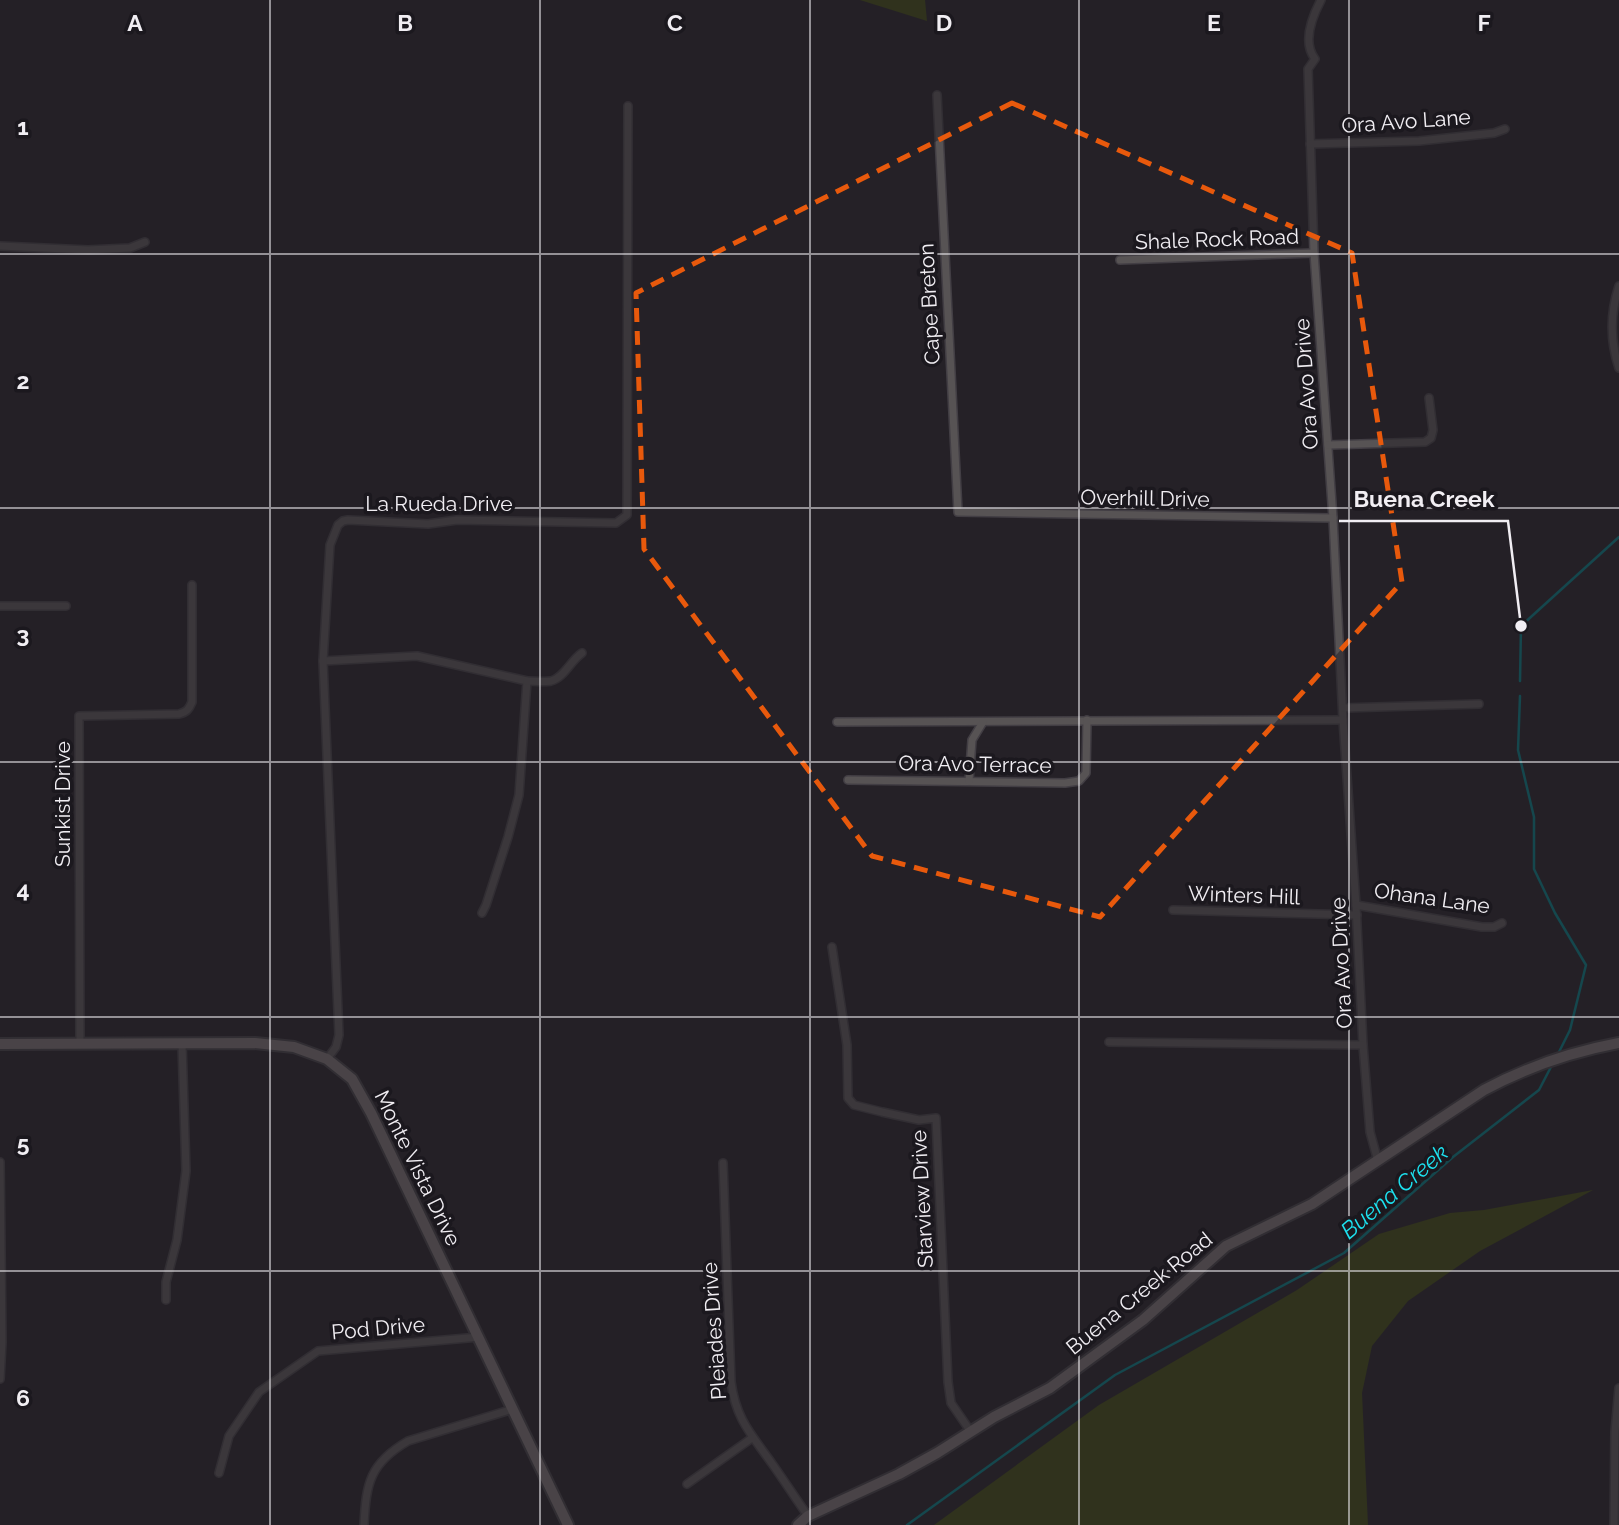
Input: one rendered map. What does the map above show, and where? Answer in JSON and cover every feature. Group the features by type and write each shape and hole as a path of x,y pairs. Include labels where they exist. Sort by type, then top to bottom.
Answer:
{"main road":[{"name":"Monte Vista Drive","path":"0,1044 256,1043 294,1047 327,1059 352,1079 371,1113 568,1525"},
{"name":"Buena Creek Road","path":"798,1525 807,1516 899,1474 994,1417 1050,1388 1143,1320 1226,1246 1312,1204 1484,1090 1562,1056 1619,1043"}],"street":[{"name":"Ora Avo Drive","path":"1321,0 1308,36 1311,54 1315,59 1308,69 1314,253 1333,518 1363,1045 1370,1132 1378,1161"},
{"name":"Cape Breton","path":"937,95 958,512"},
{"name":"La Rueda Drive","path":"327,1059 336,1047 339,1035 323,661 331,545 338,525 348,520 428,524 457,520 616,523 627,515 628,106"},
{"name":"Ora Avo Lane","path":"1310,144 1419,141 1494,133 1505,129"},
{"path":"0,246 88,250 130,248 145,242"},
{"name":"Shale Rock Road","path":"1120,260 1314,253"},
{"path":"1619,286 1612,320 1614,349 1619,368"},
{"path":"1328,446 1425,442 1432,438 1433,430 1429,398"},
{"name":"Overhill Drive","path":"958,512 1333,518"},
{"name":"Sunkist Drive","path":"80,1044 79,716 179,714 190,709 192,585"},
{"path":"0,606 66,606"},
{"path":"323,661 417,656 527,681 551,681 582,653"},
{"path":"482,913 501,860 519,795 527,681"},
{"path":"1343,708 1479,704"},
{"name":"Ora Avo Terrace","path":"848,780 1079,781 1086,774 1087,720"},
{"name":"Ora Avo Terrace","path":"837,722 1343,720"},
{"path":"969,781 972,740 983,722"},
{"name":"Ohana Lane","path":"1356,905 1482,927 1494,927 1502,923"},
{"name":"Winters Hill","path":"1172,910 1357,915"},
{"name":"Starview Drive","path":"832,947 847,1045 848,1098 854,1105 882,1112 919,1120 936,1118 948,1382 951,1403 971,1432"},
{"path":"1109,1042 1363,1045"},
{"path":"166,1300 166,1282 177,1240 186,1171 182,1044"},
{"path":"0,1162 0,1379"},
{"name":"Pleiades Drive","path":"723,1163 733,1398 752,1438 807,1516"},
{"name":"Pod Drive","path":"219,1473 229,1436 259,1392 318,1352 479,1337"},
{"path":"1614,1525 1615,1432 1619,1388"},
{"path":"364,1525 366,1496 372,1476 394,1450 408,1441 513,1409"},
{"path":"687,1484 752,1438"}],"highlighted area":[{"path":"1012,103 1352,253 1402,582 1100,917 872,856 644,549 636,293"}],"green space":[{"path":"860,0 925,0 927,21"},
{"path":"1593,1190 1480,1251 1408,1301 1372,1346 1362,1393 1368,1525 934,1525 1099,1405 1297,1290 1379,1234 1450,1213 1484,1210"}],"waterway":[{"name":"Buena Creek","path":"1520,681 1521,626 1619,537"},
{"name":"Buena Creek","path":"1520,696 1518,750 1534,817 1534,869 1555,913 1586,965 1570,1030 1558,1054"},
{"name":"Buena Creek","path":"907,1525 1115,1375 1344,1253 1453,1157 1539,1090 1553,1063"}],"place":[{"name":"Buena Creek","path":"1521,626"}]}
